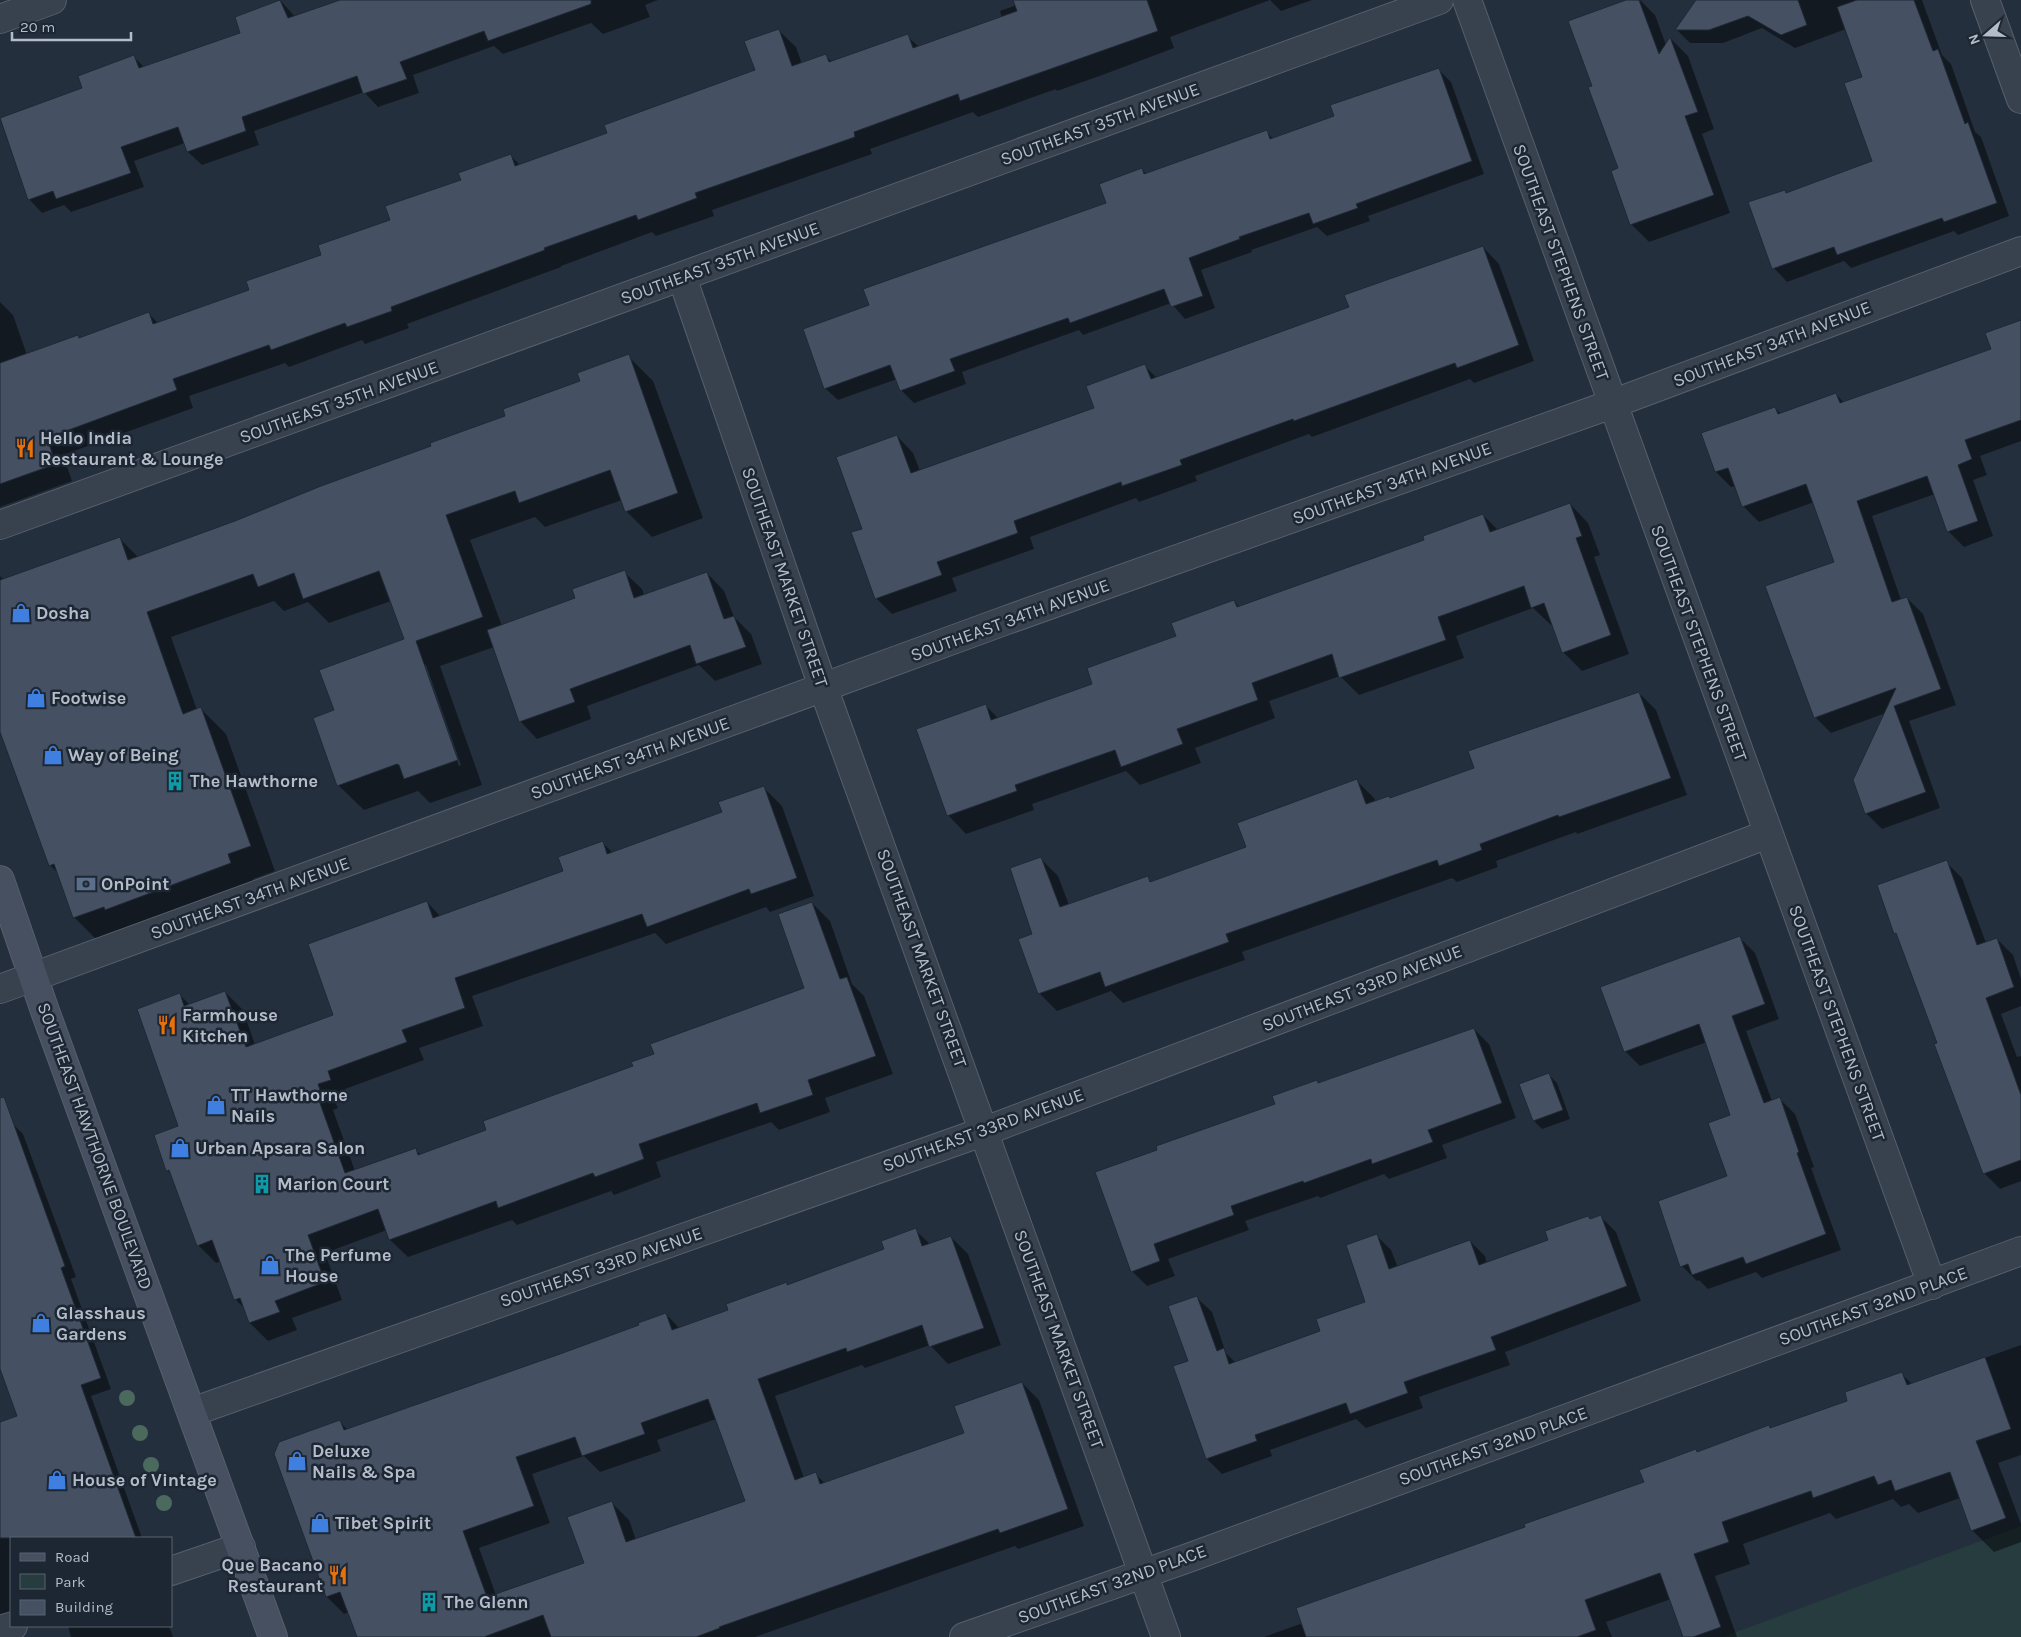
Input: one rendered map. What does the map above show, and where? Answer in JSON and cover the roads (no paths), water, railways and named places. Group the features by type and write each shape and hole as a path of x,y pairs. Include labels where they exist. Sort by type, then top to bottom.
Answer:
{"main road":[{"name":"SOUTHEAST HAWTHORNE BOULEVARD","path":"0,880 273,1637"}],"street":[{"path":"0,19 52,0"},
{"name":"SOUTHEAST 35TH AVENUE","path":"0,525 682,278 1439,0"},
{"name":"SOUTHEAST STEPHENS STREET","path":"1467,0 1932,1285"},
{"path":"1985,0 2021,99"},
{"name":"SOUTHEAST 34TH AVENUE","path":"0,989 823,687 1612,404 2021,251"},
{"name":"SOUTHEAST MARKET STREET","path":"682,278 823,687 985,1131 1166,1637"},
{"name":"SOUTHEAST 33RD AVENUE","path":"192,1412 985,1131 1768,834"},
{"name":"SOUTHEAST 32ND PLACE","path":"964,1637 1143,1574 2021,1251"},
{"path":"172,1571 241,1546"}],"place":[{"name":"Hello India Restaurant & Lounge","path":"25,448"},
{"name":"Dosha","path":"21,613"},
{"name":"Footwise","path":"36,698"},
{"name":"Way of Being","path":"53,755"},
{"name":"The Hawthorne","path":"175,781"},
{"name":"OnPoint","path":"86,884"},
{"name":"Farmhouse Kitchen","path":"167,1025"},
{"name":"TT Hawthorne Nails","path":"216,1105"},
{"name":"Urban Apsara Salon","path":"180,1148"},
{"name":"Marion Court","path":"262,1184"},
{"name":"The Perfume House","path":"270,1265"},
{"name":"Glasshaus Gardens","path":"41,1323"},
{"name":"Deluxe Nails & Spa","path":"297,1461"},
{"name":"House of Vintage","path":"57,1480"},
{"name":"Tibet Spirit","path":"320,1523"},
{"name":"Que Bacano Restaurant","path":"338,1575"},
{"name":"The Glenn","path":"429,1602"}]}
